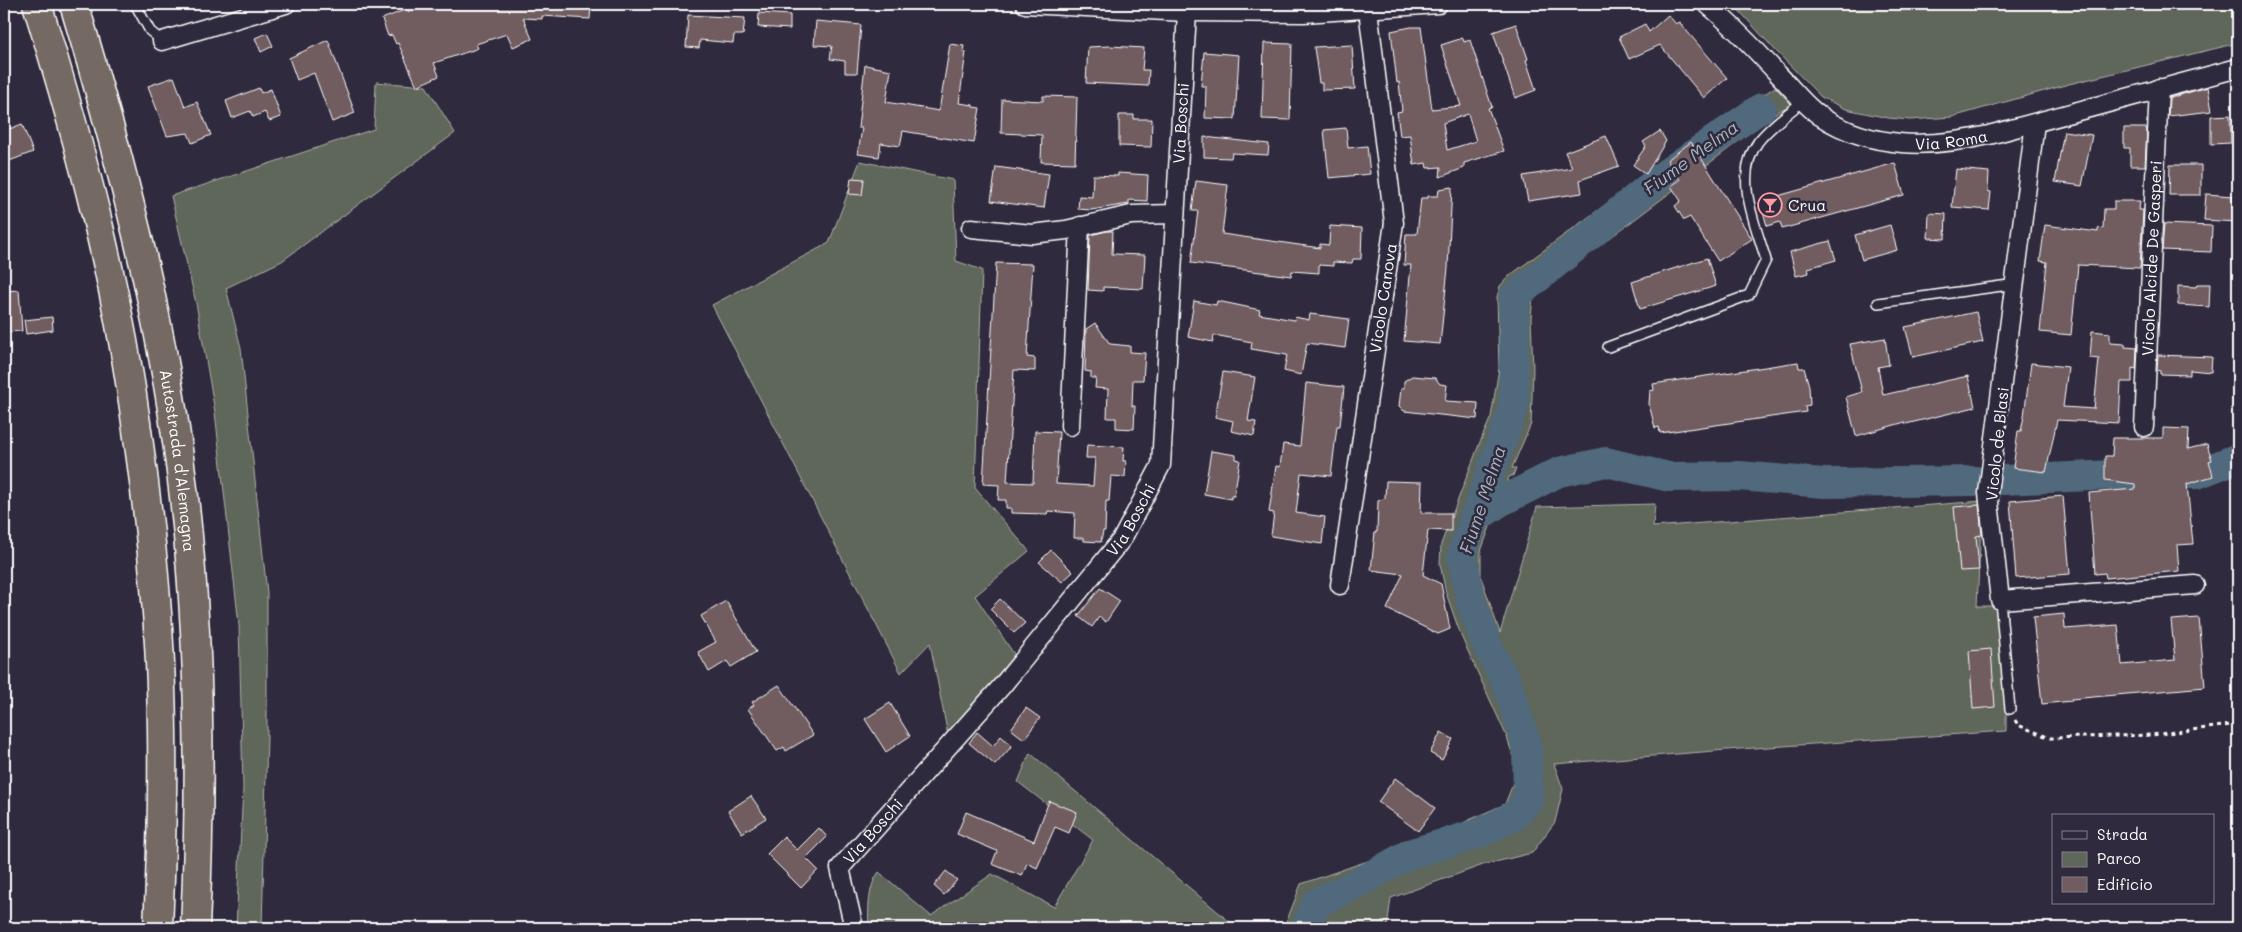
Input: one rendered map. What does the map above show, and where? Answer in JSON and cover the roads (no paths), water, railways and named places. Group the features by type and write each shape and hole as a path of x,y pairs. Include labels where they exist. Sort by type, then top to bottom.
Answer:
{"highway":[{"path":"37,4 88,177 120,328 137,429 158,631 162,719 161,869 158,928"},
{"name":"Autostrada d'Alemagna","path":"74,4 111,124 140,243 163,356 181,470 190,555 198,714 200,794 195,928"}],"street":[{"path":"162,41 286,4"},
{"path":"1025,4 1187,12 1304,13 1438,4"},
{"name":"Via Roma","path":"1707,4 1765,59 1819,115 1842,128 1900,144 1953,143 2035,123 2238,68"},
{"name":"Vicolo Canova","path":"1340,585 1394,223 1368,9"},
{"name":"Via Boschi","path":"854,928 840,868 1001,687 1122,539 1161,464 1187,12"},
{"name":"Vicolo Alcide De Gasperi","path":"2144,427 2159,88"},
{"name":"Vicolo de Blasi","path":"2000,600 1988,493 2035,123"},
{"path":"971,228 1032,234 1132,215 1176,214"},
{"path":"1070,426 1080,226"},
{"path":"2000,600 2195,585"}],"lane":[{"path":"135,4 150,31 162,41"},
{"path":"1608,347 1749,295 1766,260 1747,197 1746,167 1758,142 1804,100"},
{"path":"1878,303 2016,284"},
{"path":"2000,600 2010,709"}],"waterway":[{"name":"Fiume Melma","path":"1306,928 1316,903 1360,882 1409,854 1480,833 1514,816 1528,800 1527,745 1507,683 1486,643 1470,598 1462,554 1514,406 1514,297 1668,172 1761,108"},
{"path":"2003,480 2113,475 2197,474 2238,458"},
{"path":"1473,520 1498,503 1559,472 1606,462 1669,477 1739,476 1824,483 1976,481"}],"place":[{"name":"Crua","path":"1770,205"}]}
